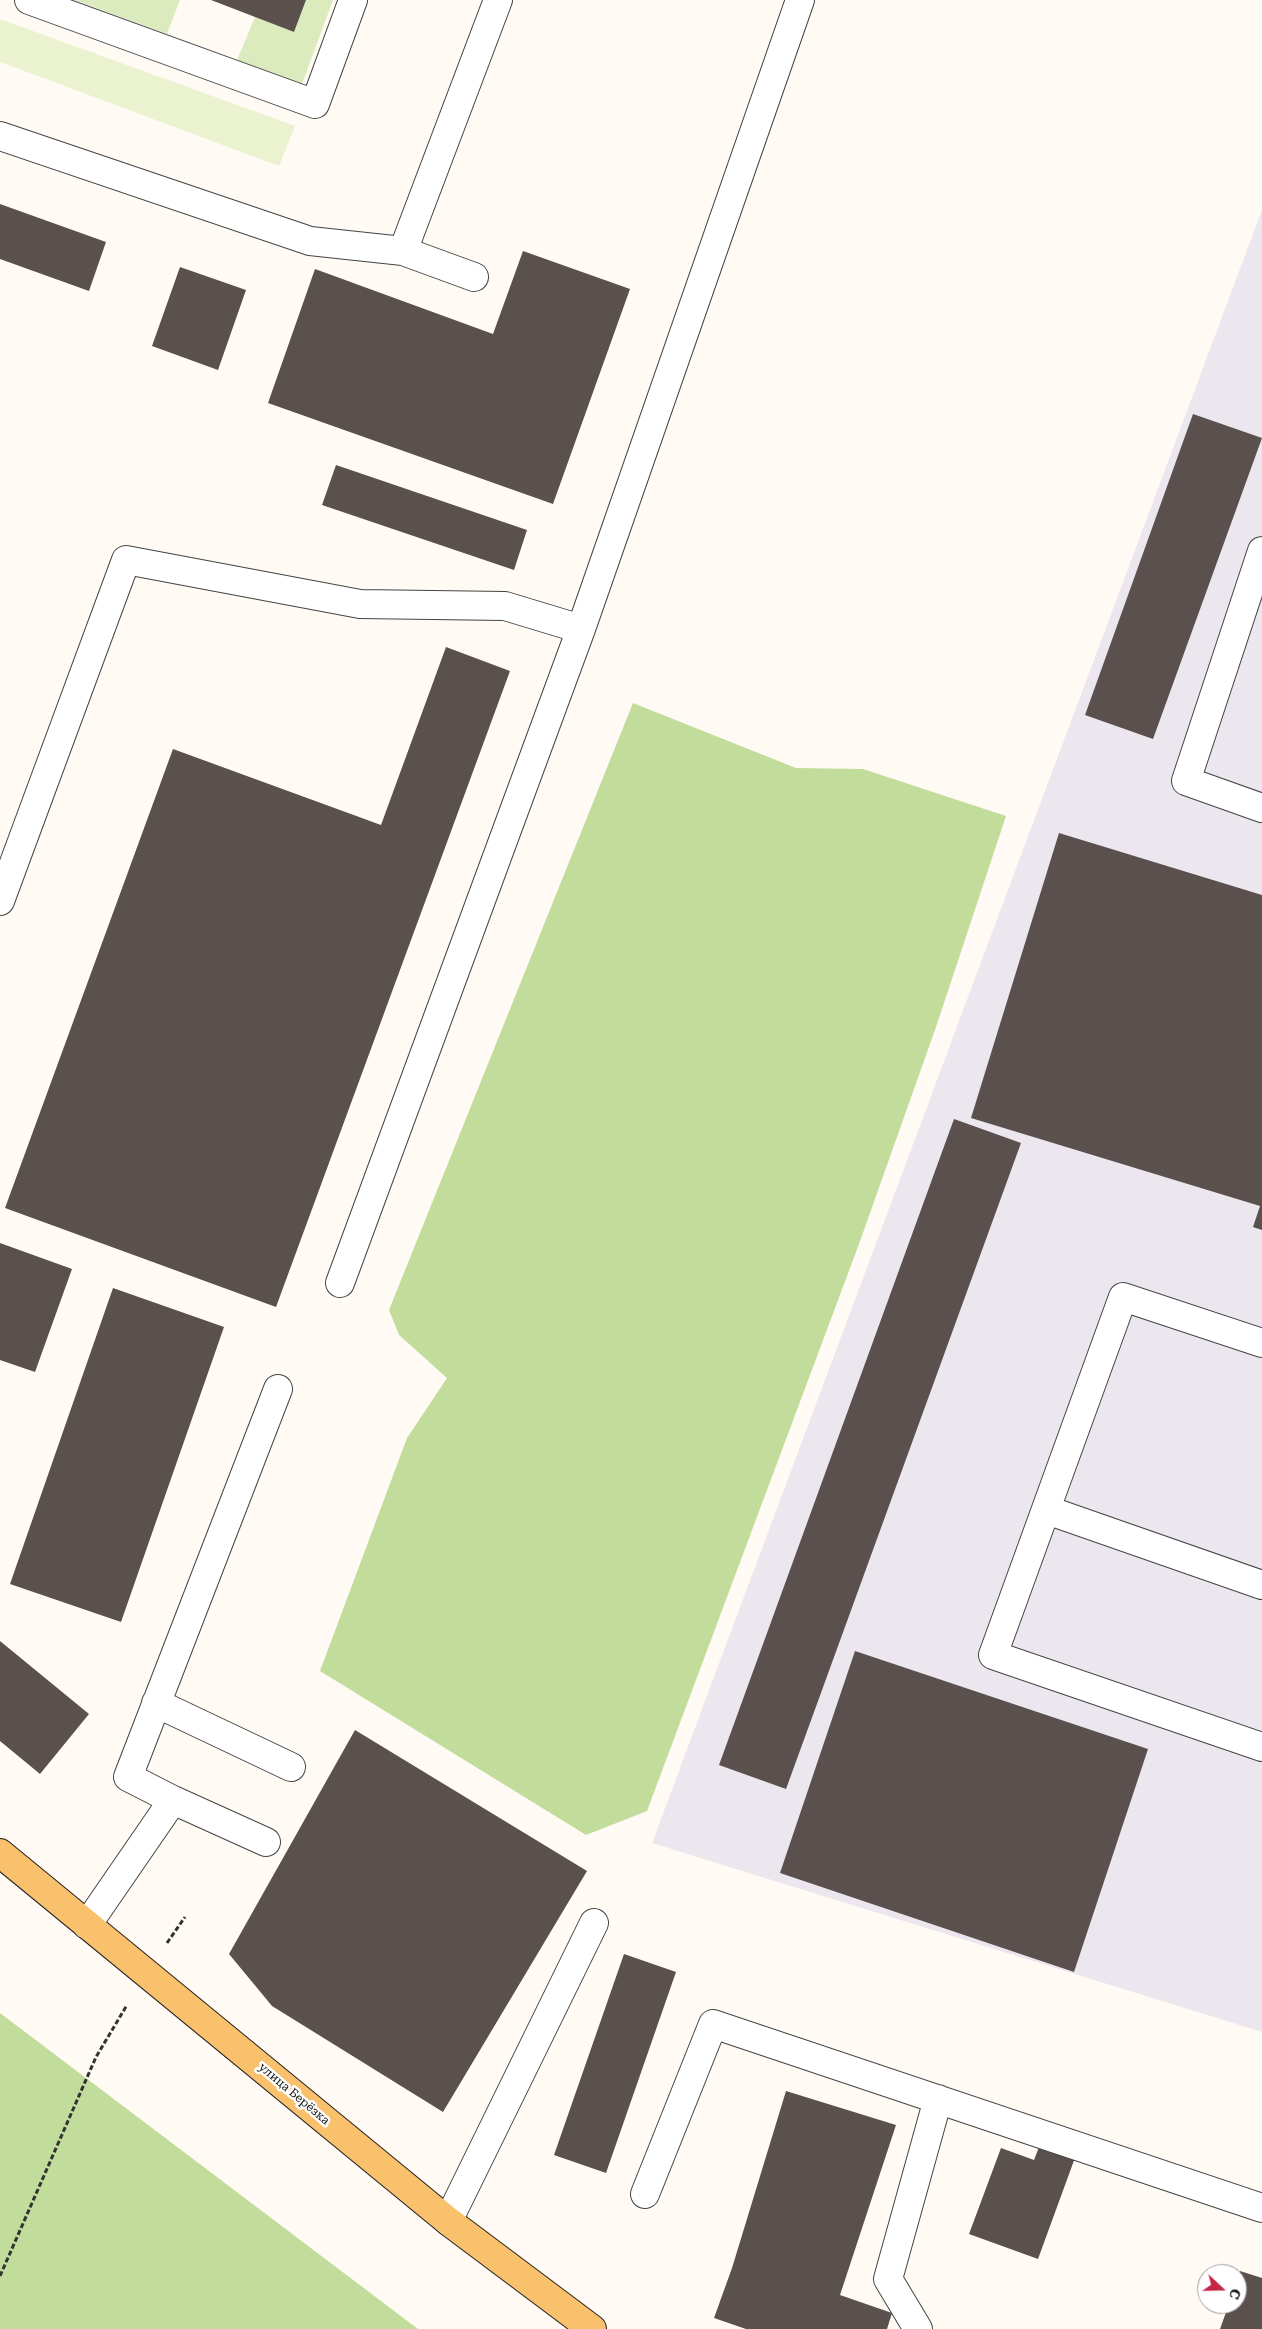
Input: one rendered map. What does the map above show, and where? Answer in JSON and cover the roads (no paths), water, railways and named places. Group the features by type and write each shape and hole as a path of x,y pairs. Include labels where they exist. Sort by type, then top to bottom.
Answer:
{"main road":[{"name":"улица Берёзка","path":"0,1853 448,2221 592,2329"}],"lane":[{"path":"29,0 315,104 353,0"},
{"path":"403,251 498,0"},
{"path":"340,1282 581,629 800,0"},
{"path":"0,136 310,241 403,251 474,277"},
{"path":"1262,552 1186,781 1262,808"},
{"path":"0,901 126,560 360,604 505,606 581,629"},
{"path":"1262,1343 1123,1297 993,1655 1262,1747"},
{"path":"266,1842 173,1800 128,1777 278,1389"},
{"path":"1047,1510 1262,1585"},
{"path":"156,1702 291,1767"},
{"path":"88,1925 173,1800"},
{"path":"448,2221 594,1923"},
{"path":"645,2194 713,2024 1262,2208"},
{"path":"918,2329 888,2279 938,2099"}]}
